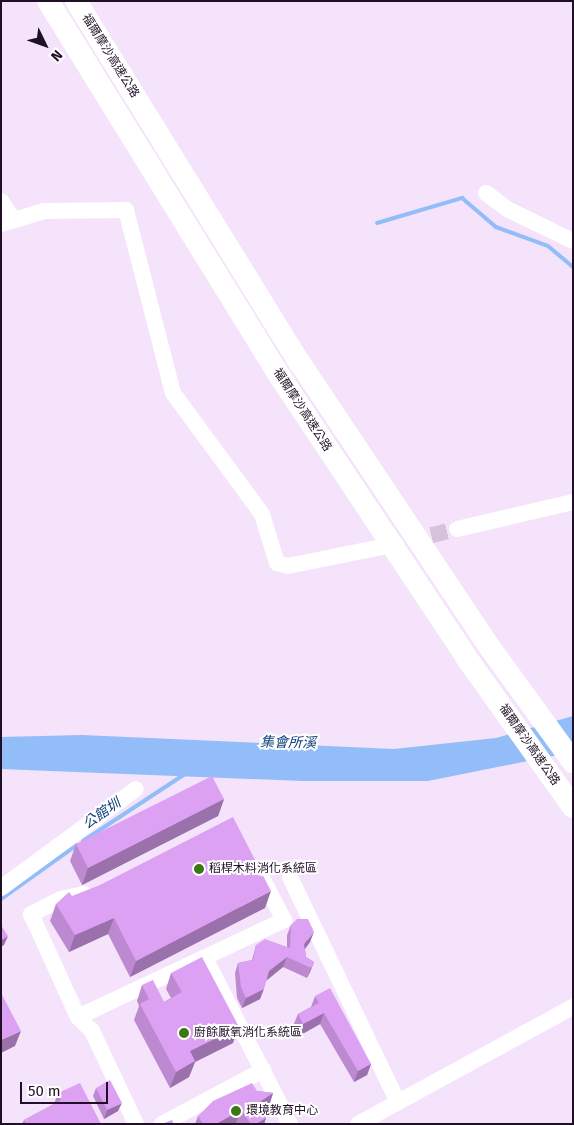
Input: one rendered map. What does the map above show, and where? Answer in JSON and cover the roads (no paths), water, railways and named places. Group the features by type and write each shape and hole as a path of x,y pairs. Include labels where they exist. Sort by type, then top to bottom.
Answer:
{"highway":[{"name":"福爾摩沙高速公路","path":"48,1 277,372 466,657 573,808"},
{"name":"福爾摩沙高速公路","path":"76,1 300,363 488,645 573,762"}],"street":[{"path":"486,193 507,209 573,241"},
{"path":"1,201 8,222 44,211 126,210 173,393 262,514 278,563 288,566 396,544"},
{"path":"457,529 573,502"},
{"path":"1,888 136,789"},
{"path":"78,1017 206,960 284,920 254,862"},
{"path":"290,876 398,1102"},
{"path":"99,888 61,898 31,914 78,1017 92,1031 136,1124"},
{"path":"206,960 290,1124"},
{"path":"358,1124 573,1007"},
{"path":"162,1124 263,1070"}],"water":[{"path":"573,716 573,752 428,781 303,781 1,769 1,737 82,735 394,749 496,738"}],"waterway":[{"path":"377,223 462,198 496,227 548,246 573,267"},
{"name":"公館圳","path":"83,841 185,774"},
{"name":"公館圳","path":"1,899 77,845"}],"tunnel":[{"path":"408,541 457,529"}],"place":[{"name":"稻桿木料消化系統區","path":"199,869"},
{"name":"廚餘厭氧消化系統區","path":"184,1033"},
{"name":"環境教育中心","path":"236,1111"}],"water label":[{"name":"集會所溪","path":"288,743"}]}
